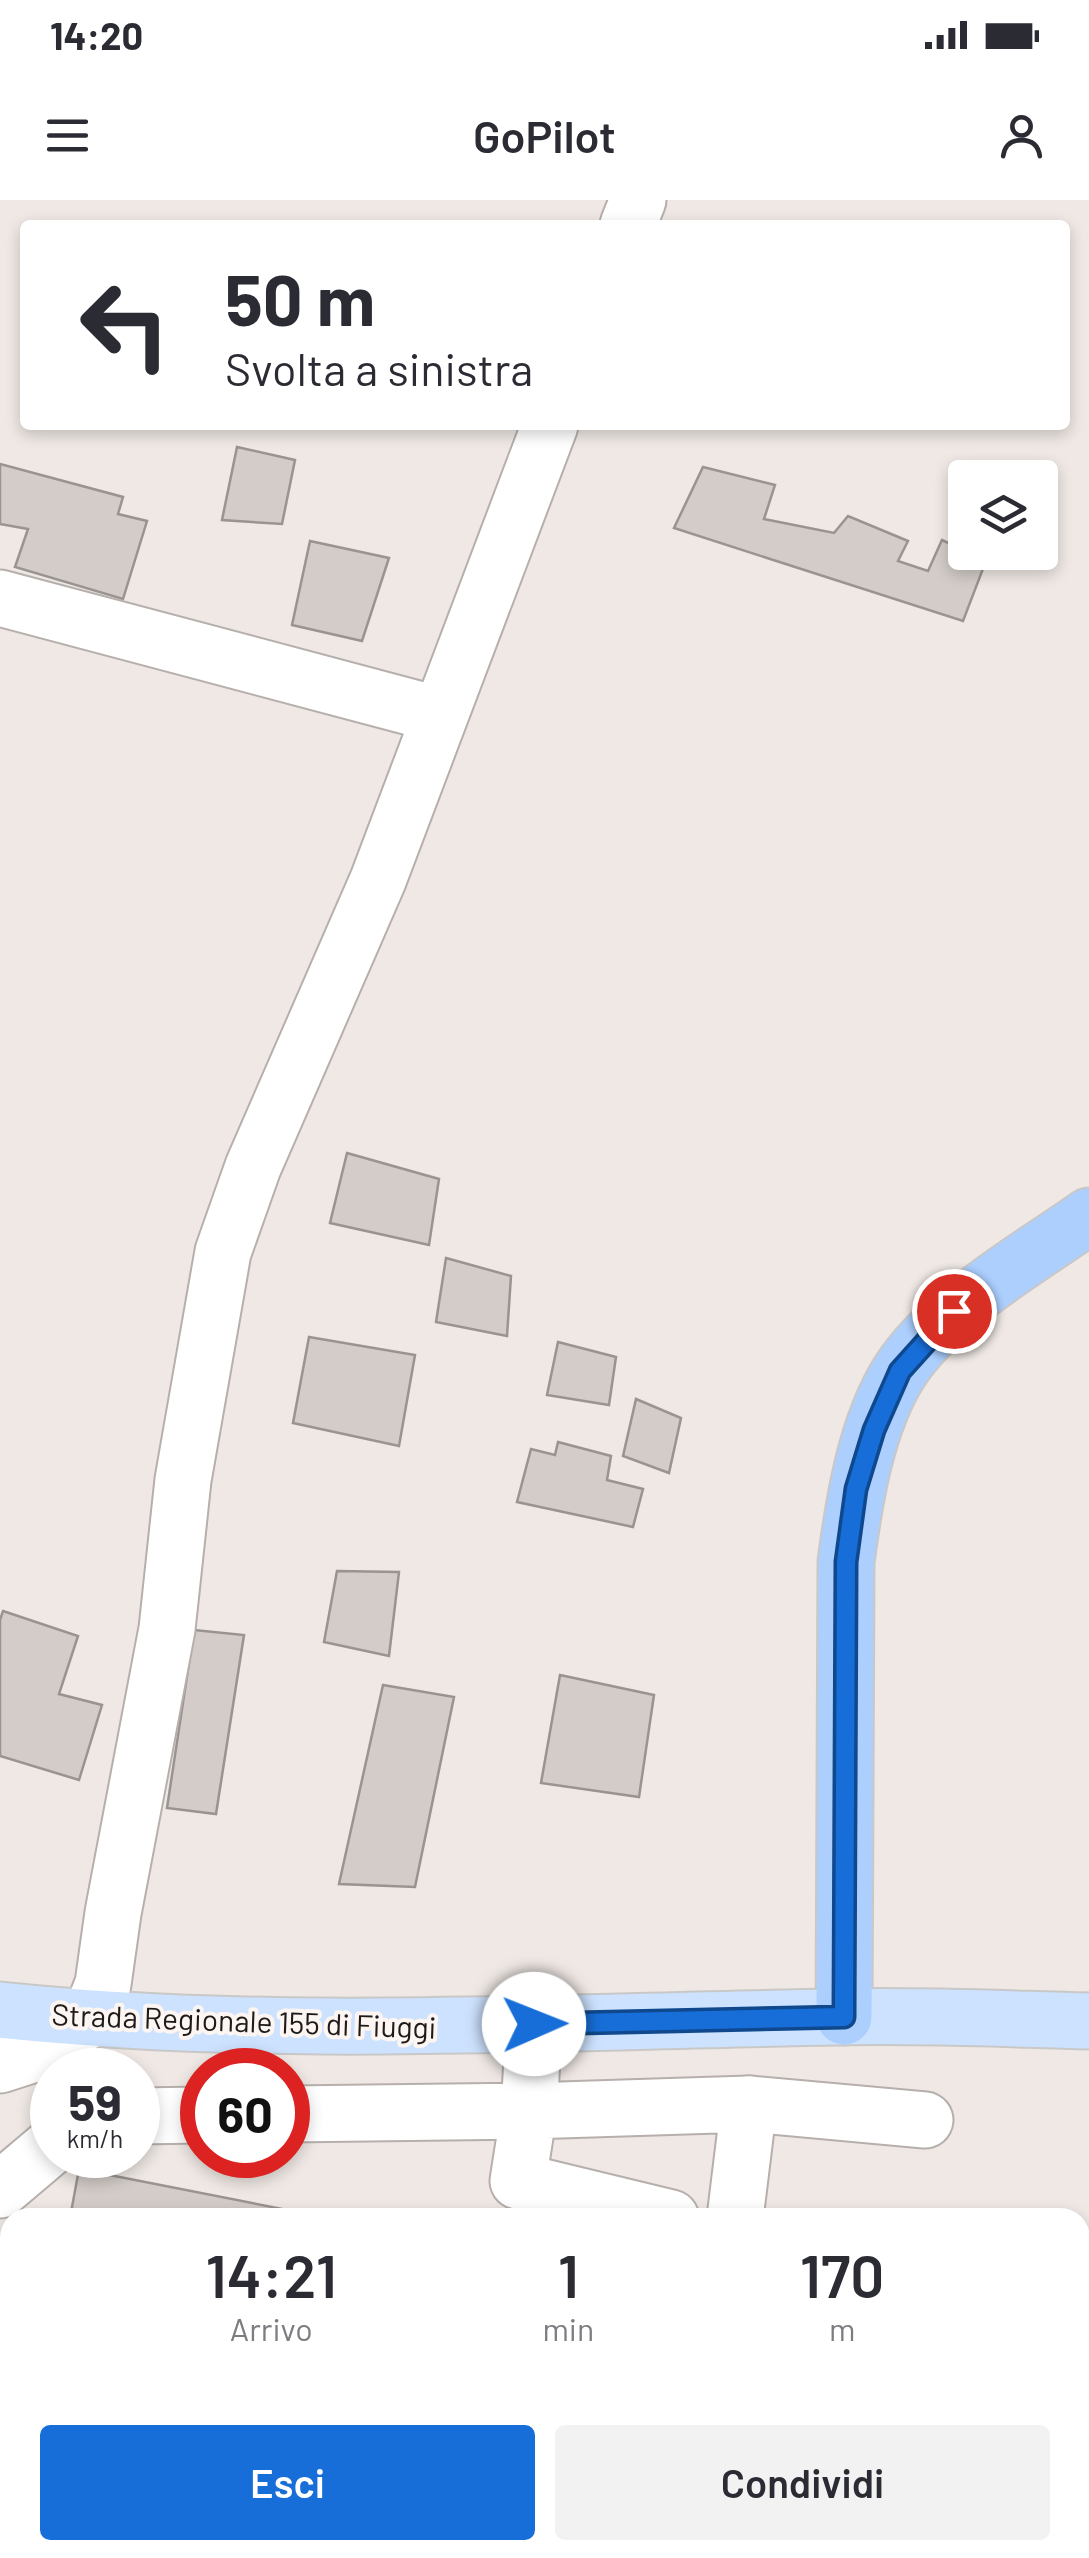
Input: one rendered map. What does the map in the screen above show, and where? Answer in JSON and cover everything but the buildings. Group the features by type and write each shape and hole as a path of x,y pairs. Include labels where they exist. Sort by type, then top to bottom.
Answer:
{"highway":[{"path":"844,2017 846,1562 856,1489 874,1430 900,1371 954,1311 1089,1216"}],"main road":[{"name":"Strada Regionale 155 di Fiuggi","path":"0,2010 89,2020 445,2027 844,2017 1089,2021"}],"street":[{"path":"0,2065 28,2056 89,2020 103,1984 167,1629 184,1480 223,1252 253,1167 378,880 548,430"},
{"path":"0,598 440,714"},
{"path":"534,2024 529,2111 518,2181 629,2208"},
{"path":"736,2208 748,2104"},
{"path":"310,2114 748,2104 925,2120"},
{"path":"0,2161 30,2151"},
{"path":"0,2190 30,2163"}],"route":[{"path":"534,2024 844,2017 846,1562 856,1489 874,1430 900,1371 954,1311"}]}
